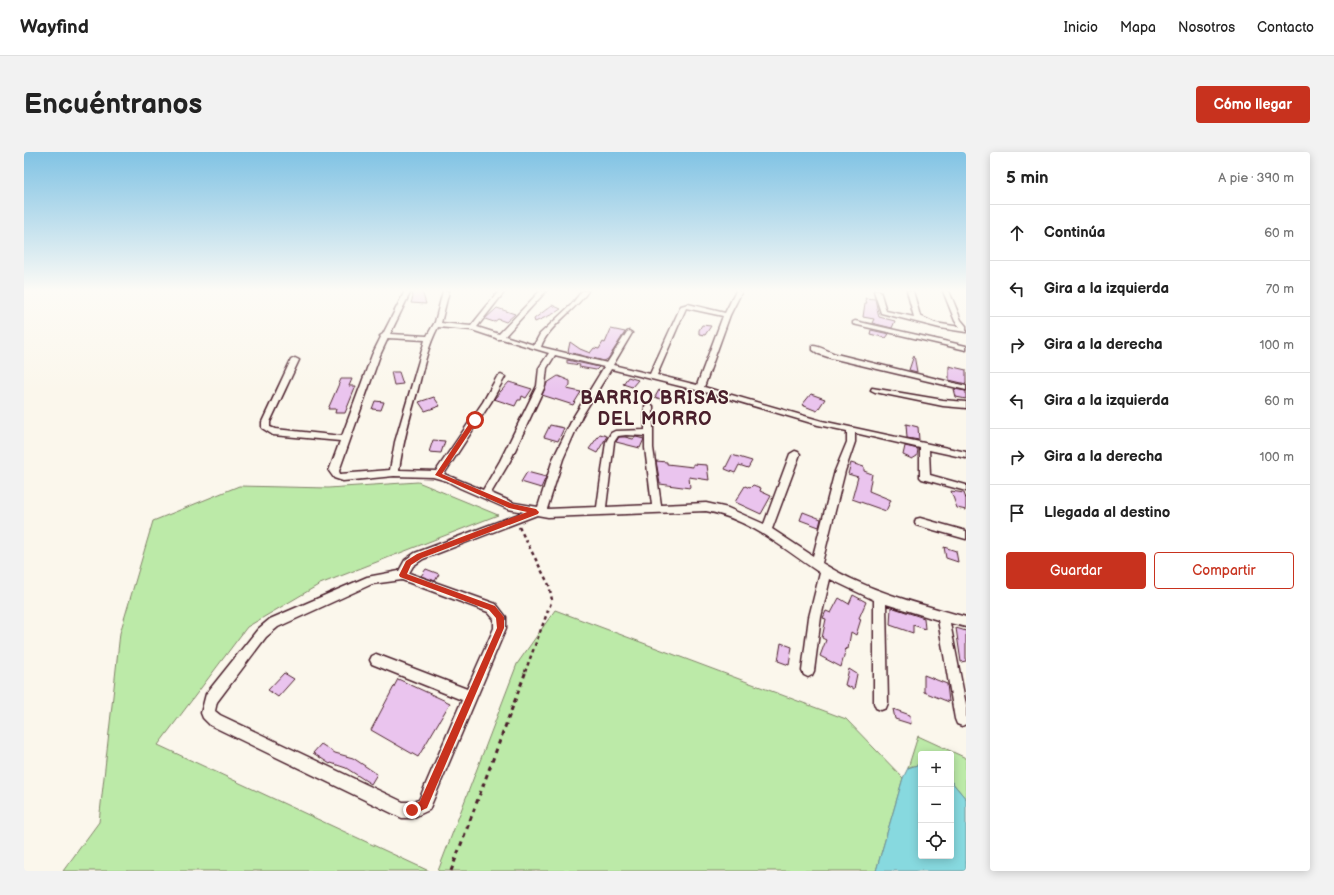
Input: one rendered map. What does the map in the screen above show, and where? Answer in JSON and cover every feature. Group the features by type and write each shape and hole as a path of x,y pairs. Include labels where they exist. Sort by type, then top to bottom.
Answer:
{"street":[{"path":"390,325 384,336 345,439 334,471 337,476 343,478 394,473 423,473 438,475 450,479 485,496 512,506 538,512 706,507 721,509 738,515 821,568 858,589 880,597 966,622"},
{"path":"394,473 399,442 429,338 436,325 473,328 499,338 700,388 821,423 966,455"},
{"path":"473,328 476,325"},
{"path":"499,338 512,325"},
{"path":"537,348 542,335 553,325"},
{"path":"653,376 675,325"},
{"path":"700,388 723,325"},
{"path":"862,325 966,348"},
{"path":"940,325 966,330"},
{"path":"538,512 558,459 578,416 629,333"},
{"path":"384,336 429,338"},
{"path":"816,348 822,352 834,356 966,388"},
{"path":"485,496 505,461 541,386 543,368 553,352"},
{"path":"295,360 266,422 266,428 273,432 345,439"},
{"path":"438,475 487,402 501,377"},
{"path":"874,390 943,403 966,405"},
{"path":"649,406 648,433 657,509"},
{"path":"808,671 821,568 838,479 850,442 852,429"},
{"path":"601,511 610,442 612,438 615,434 620,433 648,433"},
{"path":"924,445 925,477 966,488"},
{"path":"766,532 795,454"},
{"path":"402,575 409,563 419,556 514,519 538,512"},
{"path":"920,522 966,535"},
{"path":"402,575 492,608 500,617 500,628 424,805 412,810 402,810 222,724 215,720 208,712 211,699 262,633 274,623 371,580 402,575"},
{"path":"880,597 881,703"},
{"path":"943,615 962,719"},
{"path":"376,660 470,697"}],"path":[{"path":"451,871 552,600 549,585 514,519"}],"green space":[{"path":"418,482 498,515 320,584 247,627 158,745 429,871 63,871 99,822 120,633 153,521 239,486 328,488"},
{"path":"555,610 846,719 903,778 876,871 438,871 517,664"},
{"path":"918,736 951,751 918,751 918,766 908,768"},
{"path":"954,752 966,758 966,799 954,785"}],"water":[{"path":"918,765 918,859 954,859 954,785 966,799 966,871 876,871 903,778 908,768"}],"building":[{"path":"702,325 711,326 705,335 699,334 699,330"},
{"path":"878,325 893,325 892,328"},
{"path":"611,329 625,332 608,359 604,361 568,352 570,342 580,349 590,353 594,348 599,349 603,342 605,343"},
{"path":"871,330 889,334 886,338 870,334"},
{"path":"914,355 917,372 909,370"},
{"path":"567,360 599,367 596,370 579,367 580,365 567,363"},
{"path":"949,366 966,370 966,384 949,380"},
{"path":"391,372 399,372 403,384 394,385"},
{"path":"558,376 570,381 570,385 567,389 581,392 573,405 542,395 547,383"},
{"path":"628,377 638,380 632,387 623,384"},
{"path":"341,379 352,379 349,386 356,386 345,413 335,413 336,409 328,409"},
{"path":"509,382 532,389 526,398 522,396 521,400 518,400 515,406 494,399"},
{"path":"954,389 966,391 966,399 956,397"},
{"path":"659,390 670,394 666,401 655,397"},
{"path":"811,394 825,399 817,411 802,405"},
{"path":"434,397 440,406 425,411 419,402"},
{"path":"375,401 384,402 381,410 372,409"},
{"path":"906,424 918,427 919,440 907,438"},
{"path":"550,425 564,428 558,441 544,437"},
{"path":"600,434 607,436 597,453 589,449"},
{"path":"619,437 633,439 636,437 644,439 640,448 616,442"},
{"path":"433,440 445,441 441,453 429,452"},
{"path":"905,446 918,449 917,456 912,459 903,455"},
{"path":"732,455 752,461 748,468 739,465 735,473 725,469"},
{"path":"656,461 667,462 667,464 693,467 693,464 707,465 709,480 689,477 690,488 660,484"},
{"path":"851,463 864,467 864,471 872,474 869,491 891,500 886,511 852,499 858,477 848,474"},
{"path":"527,472 546,477 541,488 521,482"},
{"path":"753,485 761,488 760,491 771,496 761,514 735,502 745,486 750,488"},
{"path":"951,491 964,493 966,499 966,510 957,508"},
{"path":"803,512 821,519 819,527 800,520"},
{"path":"944,547 956,551 958,562 946,558"},
{"path":"426,569 439,574 435,581 421,576"},
{"path":"853,595 866,602 859,618 861,619 856,635 851,632 848,649 846,648 841,667 820,656 826,640 822,638 826,619 823,618 826,611 831,613 839,598 849,604"},
{"path":"891,607 924,618 925,629 913,625 913,633 890,625"},
{"path":"956,628 966,631 966,661 961,662"},
{"path":"781,643 792,647 789,665 778,661"},
{"path":"849,669 857,674 854,689 845,685"},
{"path":"284,673 294,679 278,697 268,690"},
{"path":"924,675 947,684 949,702 924,692"},
{"path":"398,679 450,703 418,757 371,730"},
{"path":"893,709 910,715 911,724 895,719"},
{"path":"321,744 335,753 353,758 377,774 371,784 346,768 331,763 330,764 313,753"}],"district":[{"name":"BARRIO BRISAS DEL MORRO","path":"655,408"}],"route":[{"path":"412,810 424,805 500,628 500,617 492,608 402,575 409,563 419,556 536,512 524,510 500,502 438,475 475,420"}]}
